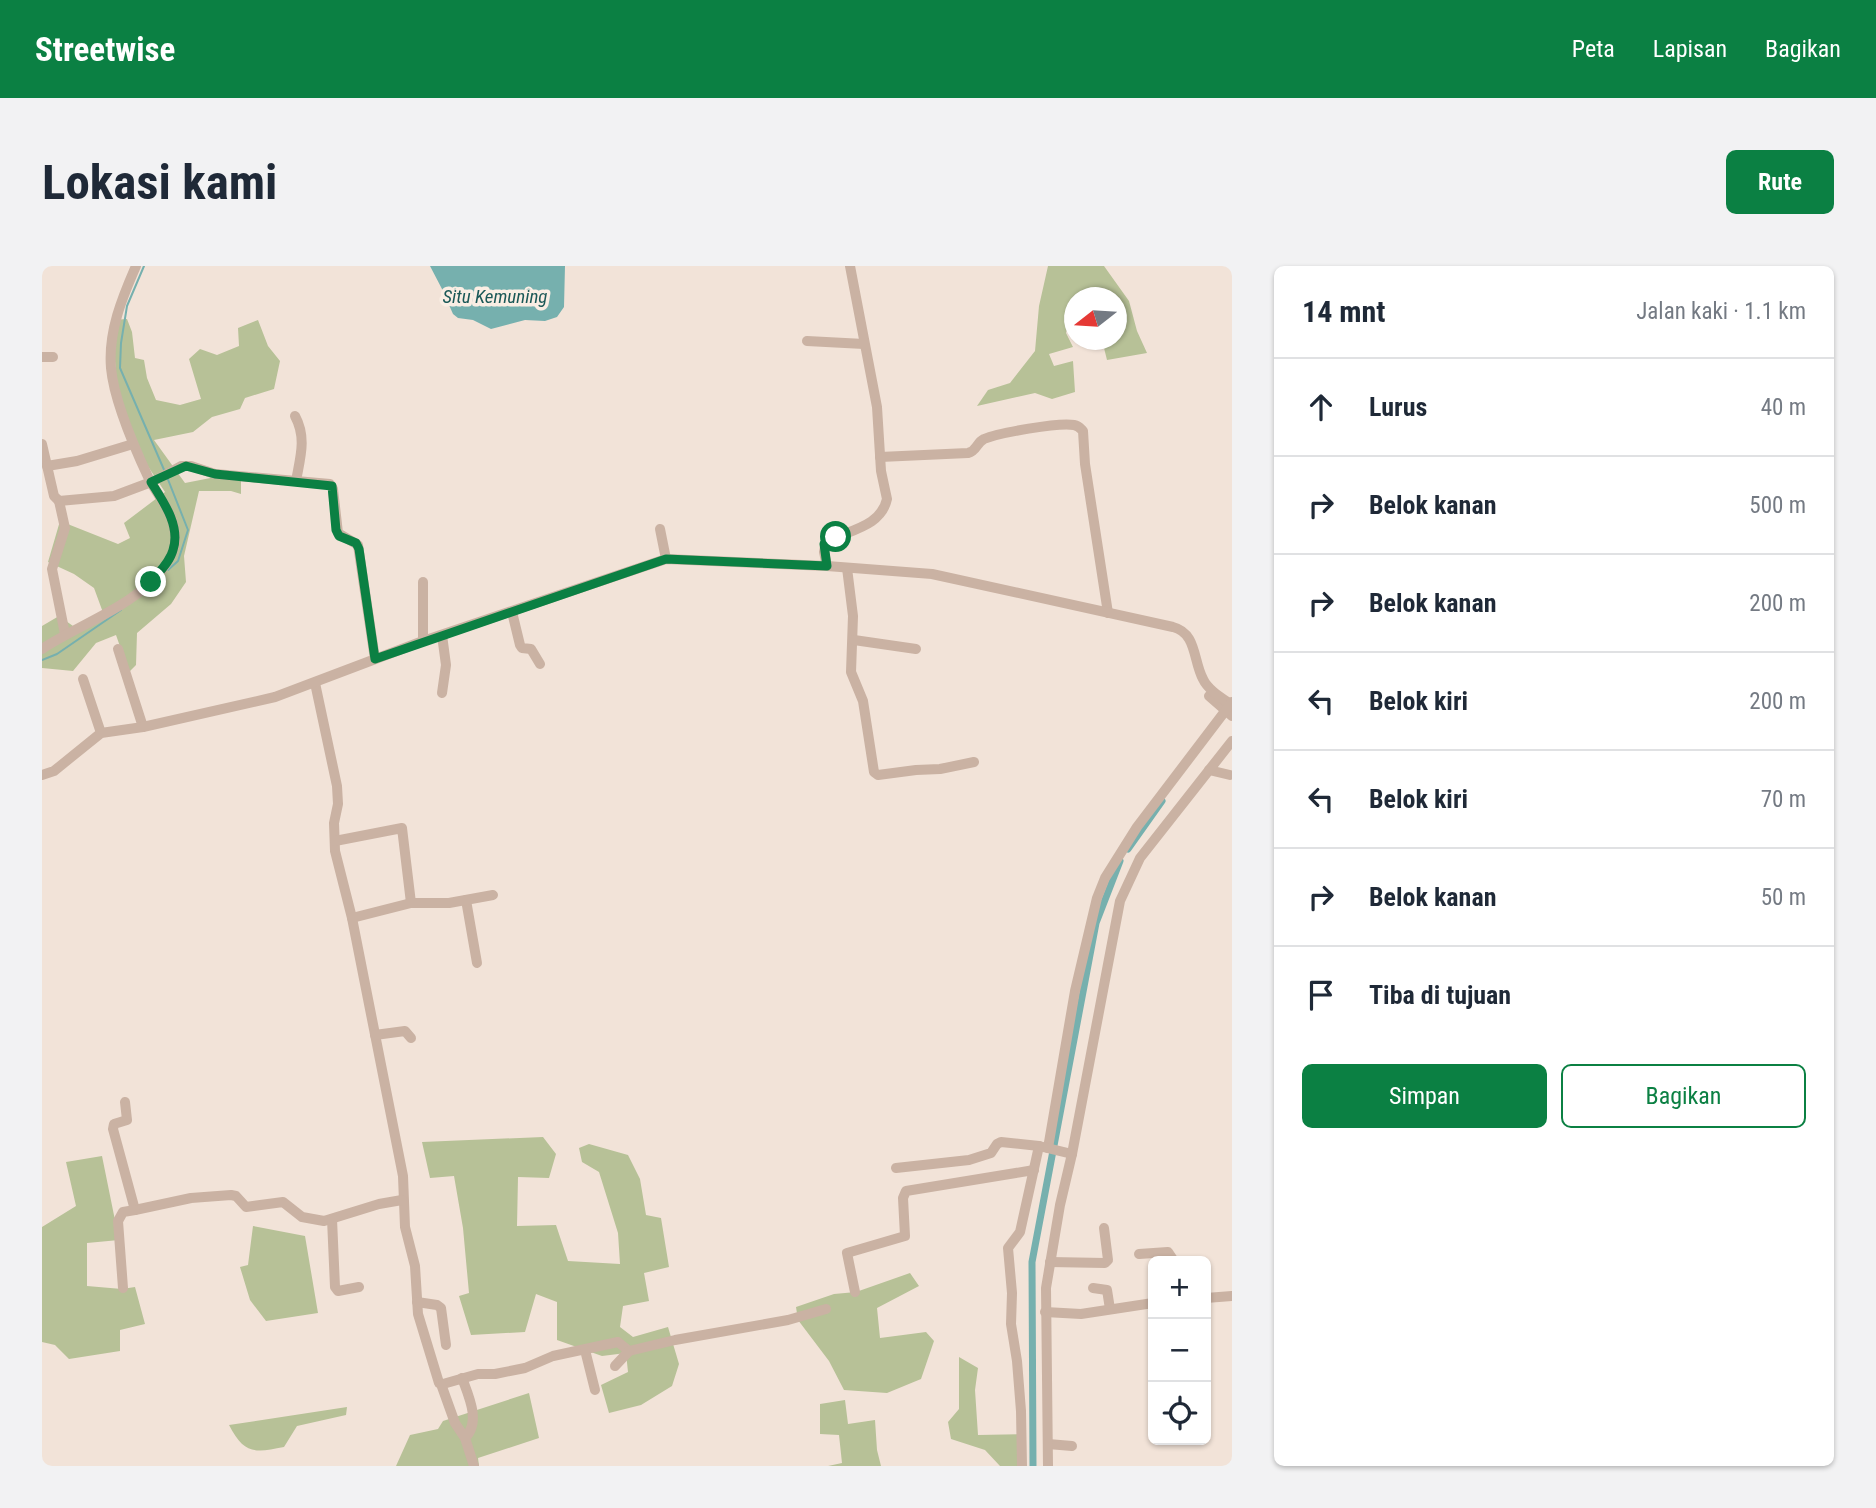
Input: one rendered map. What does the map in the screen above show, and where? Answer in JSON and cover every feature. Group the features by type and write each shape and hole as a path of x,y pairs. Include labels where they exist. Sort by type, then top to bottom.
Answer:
{"street":[{"path":"42,649 123,603 151,582 169,560 174,549 174,528 133,444 111,364 118,309 136,266"},
{"path":"827,566 824,552 826,542 870,524 887,504 880,457 877,407 850,266"},
{"path":"807,341 864,345"},
{"path":"42,357 53,357"},
{"path":"295,416 303,442 296,481"},
{"path":"880,457 968,453 975,450 983,439 1001,434 1051,426 1072,425 1081,428 1108,613"},
{"path":"42,444 54,496 59,501 65,528 52,569 65,634"},
{"path":"47,466 77,461 133,444"},
{"path":"59,501 114,496 181,466 191,466 215,474 332,486 336,530 339,536 356,543 359,549 375,659"},
{"path":"660,528 666,559"},
{"path":"42,775 54,771 101,733 143,727 265,699 423,641 666,559 932,574 1181,629 1192,644 1203,680 1230,709"},
{"path":"847,568 854,640 851,672 863,701 876,774 940,769 974,762"},
{"path":"423,582 423,641"},
{"path":"512,612 520,645 522,648 531,649 540,664"},
{"path":"442,635 446,665 442,693"},
{"path":"854,640 916,649"},
{"path":"118,649 143,727"},
{"path":"83,679 101,733"},
{"path":"315,682 337,786 334,841 403,1176 402,1200 405,1227 415,1266 418,1314 438,1380 455,1423 465,1438 474,1466"},
{"path":"1209,696 1230,709"},
{"path":"1022,1466 1021,1411 1011,1324 1009,1248 1020,1232 1034,1170 1046,1148 1075,991 1097,898 1105,878 1137,827 1230,709"},
{"path":"1048,1466 1045,1312 1050,1262 1120,901 1140,858 1232,741"},
{"path":"1209,770 1230,775"},
{"path":"334,841 402,828 411,903"},
{"path":"352,918 411,903 449,904 494,895"},
{"path":"466,900 477,963"},
{"path":"375,1035 404,1031 411,1038"},
{"path":"125,1102 127,1120 114,1124 113,1129 135,1210"},
{"path":"896,1168 969,1160 991,1153 1001,1142 1069,1154"},
{"path":"855,1292 847,1253 905,1236 903,1198 906,1191 1034,1170"},
{"path":"123,1288 118,1221 123,1212 191,1198 231,1195 236,1196 246,1207 283,1202 302,1217 324,1221 379,1204 402,1200"},
{"path":"332,1219 335,1287 338,1291 359,1287"},
{"path":"1050,1262 1107,1261 1104,1228"},
{"path":"1139,1254 1168,1252 1171,1256"},
{"path":"1094,1288 1107,1290 1110,1309"},
{"path":"1211,1298 1232,1296"},
{"path":"417,1302 441,1308 446,1345"},
{"path":"1045,1312 1081,1314 1148,1304"},
{"path":"615,1366 629,1351 788,1320 826,1309"},
{"path":"441,1384 525,1368 553,1356 618,1342 629,1351"},
{"path":"585,1350 595,1390"},
{"path":"462,1378 473,1417 472,1427 465,1438"},
{"path":"1048,1444 1072,1446"}],"green space":[{"path":"1048,266 1104,266 1119,287 1064,287 1064,350 1049,354 1054,366 1073,361 1075,392 1052,399 1035,393 977,406 988,390 1010,383 1035,351 1039,306"},
{"path":"1127,298 1147,353 1107,360 1104,350 1127,350"},
{"path":"127,319 132,332 135,358 144,360 147,378 156,400 180,405 201,399 189,359 200,349 217,355 239,346 238,328 258,320 268,346 280,361 274,389 245,398 240,409 212,417 193,432 154,440 185,483 241,472 241,494 231,491 199,491 184,556 186,582 171,604 137,633 136,665 129,672 116,635 96,643 73,671 42,668 42,626 59,616 80,631 105,618 94,588 74,574 48,562 60,521 118,544 130,538 124,523 165,492 145,462 118,402 112,320"},
{"path":"543,1137 556,1154 549,1178 518,1177 517,1226 556,1225 568,1261 620,1264 618,1233 599,1172 582,1162 579,1148 589,1144 628,1155 640,1179 646,1215 661,1218 669,1267 644,1273 649,1301 623,1306 620,1327 633,1337 668,1327 679,1364 672,1386 641,1405 609,1413 601,1385 628,1372 626,1353 602,1356 557,1340 557,1302 536,1294 525,1332 471,1335 459,1296 469,1293 463,1228 454,1176 430,1178 422,1142"},
{"path":"102,1156 119,1240 87,1243 87,1286 122,1289 135,1287 145,1324 120,1330 120,1351 69,1359 55,1345 42,1342 42,1227 76,1206 66,1162"},
{"path":"253,1226 305,1236 318,1313 266,1321 250,1300 240,1267 248,1265"},
{"path":"910,1273 919,1286 877,1308 880,1338 926,1332 934,1341 921,1379 887,1393 844,1390 829,1361 798,1320 796,1307 834,1294 856,1292"},
{"path":"959,1357 978,1368 975,1390 978,1435 1024,1434 1023,1466 1000,1466 985,1450 951,1439 948,1422 959,1409"},
{"path":"529,1393 539,1438 478,1458 479,1466 396,1466 410,1435 438,1429 443,1421"},
{"path":"845,1400 848,1424 875,1420 881,1466 828,1466 842,1463 839,1435 820,1434 820,1404"},
{"path":"347,1407 346,1415 297,1426 284,1447 274,1449 257,1450 245,1446 229,1425"}],"water":[{"name":"Situ Kemuning","path":"430,266 565,266 564,307 557,317 545,321 525,320 491,329 453,314"}],"waterway":[{"path":"144,266 127,306 120,368 165,472"},
{"path":"167,477 188,530 178,561 168,570"},
{"path":"42,660 57,654 121,610"},
{"path":"1128,849 1162,801"},
{"path":"1033,1466 1032,1262 1096,923 1120,861"}],"route":[{"path":"151,582 169,560 175,539 170,516 151,482 181,466 191,466 215,474 330,484 333,489 336,530 339,536 358,545 375,659 666,559 827,566 824,544 836,537"}]}
